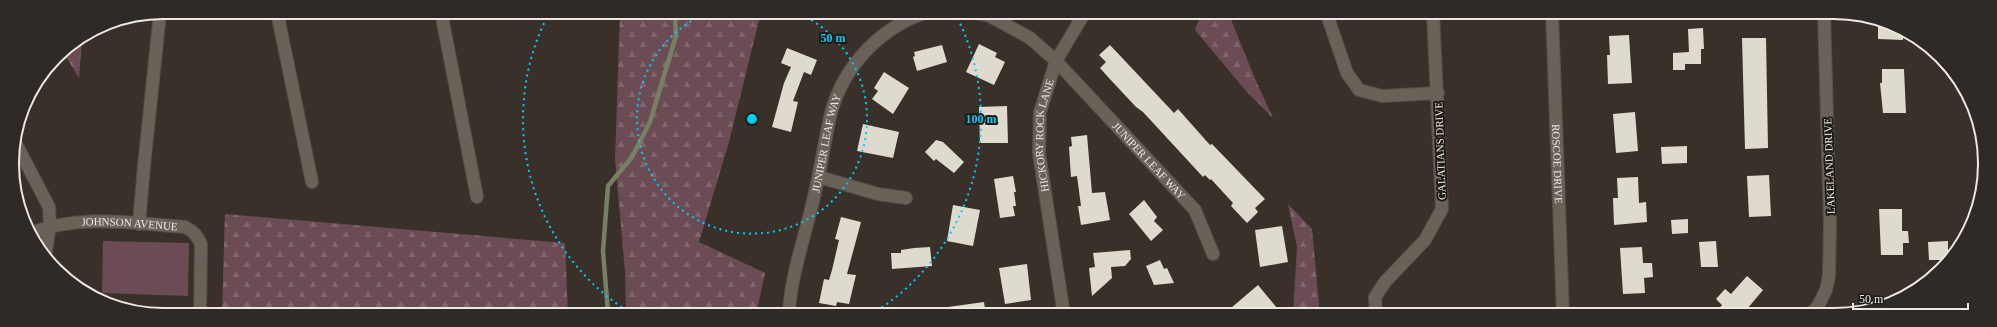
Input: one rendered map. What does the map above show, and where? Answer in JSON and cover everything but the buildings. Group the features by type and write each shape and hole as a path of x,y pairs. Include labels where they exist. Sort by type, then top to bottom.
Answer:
{"street":[{"path":"140,224 144,166 159,19"},
{"path":"278,19 312,182"},
{"path":"441,19 477,197"},
{"name":"JUNIPER LEAF WAY","path":"790,308 792,286 819,177 832,112 840,88 856,62 875,41 888,30 906,19"},
{"name":"JUNIPER LEAF WAY","path":"995,19 1030,38 1056,61 1196,210 1213,254"},
{"name":"HICKORY ROCK LANE","path":"1063,308 1039,153 1040,112 1056,61 1081,19"},
{"path":"1328,19 1347,73 1359,90 1382,96 1438,93"},
{"name":"GALATIANS DRIVE","path":"1376,308 1375,297 1385,282 1425,240 1442,209 1438,93 1433,19"},
{"name":"ROSCOE DRIVE","path":"1552,19 1564,308"},
{"name":"LAKELAND DRIVE","path":"1816,308 1826,290 1829,276 1830,224 1824,19"},
{"path":"19,150 49,207 50,225 46,248"},
{"path":"819,177 878,194 906,198"},
{"name":"JOHNSON AVENUE","path":"36,231 50,225 83,221 185,227 192,230 198,237 201,244 200,308"}],"green space":[{"path":"620,19 759,19 729,142 699,242 765,273 758,308 626,308 625,272 615,159"},
{"path":"1199,19 1231,19 1273,118 1246,91 1195,30"},
{"path":"82,44 79,78 66,57"},
{"path":"1288,204 1312,229 1319,308 1293,308 1297,247"},
{"path":"225,214 565,243 568,308 222,308"},
{"path":"103,241 189,243 188,296 102,293"}],"waterway":[{"path":"608,308 603,251 608,186 632,157 650,122 676,36 675,19"}]}
